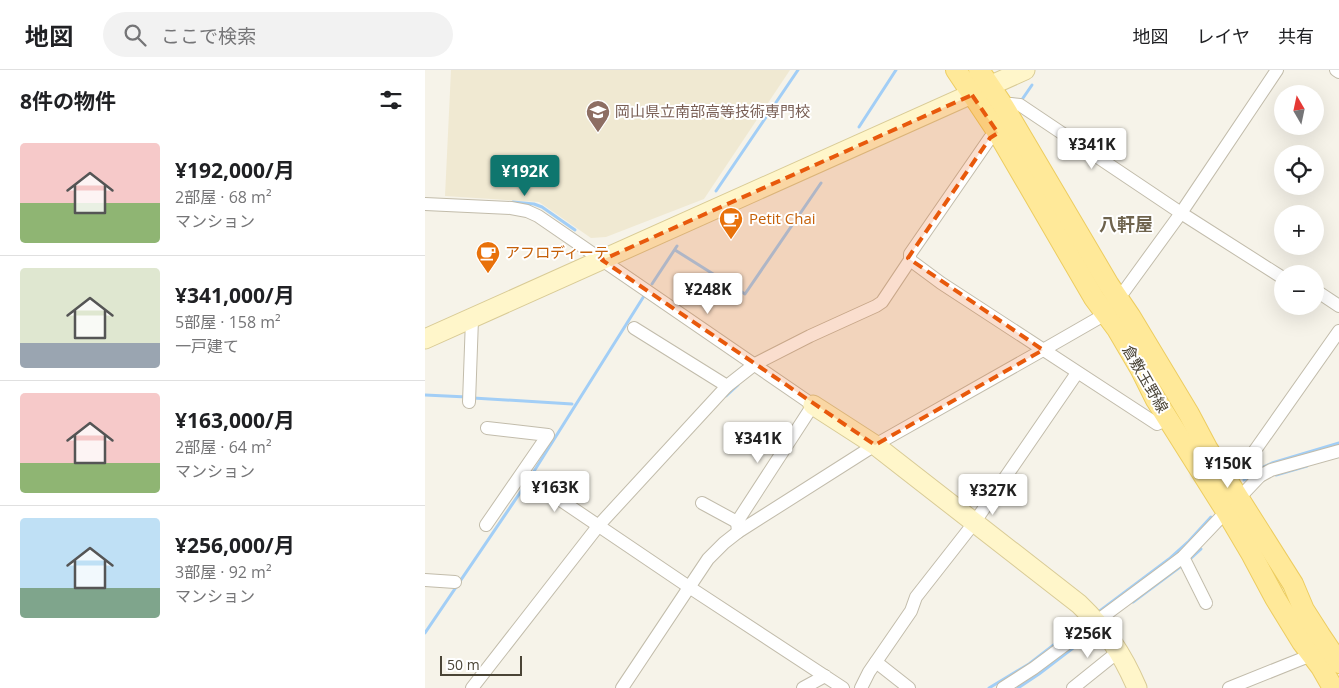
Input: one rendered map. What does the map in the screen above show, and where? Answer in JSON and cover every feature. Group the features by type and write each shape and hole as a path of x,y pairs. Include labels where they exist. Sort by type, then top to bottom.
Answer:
{"main road":[{"name":"倉敷玉野線","path":"956,70 1004,108 1109,285 1112,306 1156,400 1168,419 1232,504"},
{"name":"倉敷玉野線","path":"979,70 981,91 998,133 1094,298 1130,316 1184,405 1207,448 1252,555 1275,598 1302,642 1330,654 1321,667 1333,688"}],"street":[{"path":"425,339 1025,70"},
{"path":"737,527 875,445 1097,320 1112,306 1181,212 1277,70"},
{"path":"1011,104 1020,105 1274,272"},
{"path":"472,688 601,527 727,386 755,364 882,302 910,260 910,254 990,138 998,133"},
{"path":"425,204 511,208 527,211 538,216 813,405 875,445 1079,604 1093,617 1119,651 1137,688"},
{"path":"910,260 941,283 1157,424 1168,419"},
{"path":"1324,296 1339,306"},
{"path":"469,402 472,318"},
{"path":"634,328 727,386"},
{"path":"1257,472 1250,459 1251,456 1339,332"},
{"path":"861,688 911,610 916,597 974,522 1077,373"},
{"path":"622,688 708,559 737,527 813,405"},
{"path":"487,428 547,435 487,525"},
{"path":"1003,688 1034,668 1093,617 1167,569 1185,561 1257,472 1271,470 1339,451"},
{"path":"522,474 843,688"},
{"path":"702,503 737,527"},
{"path":"1185,561 1206,602"},
{"path":"425,580 455,582"},
{"path":"1073,688 1119,651"},
{"path":"1229,688 1330,654"},
{"path":"876,662 909,688"},
{"path":"803,688 825,676"}],"highlighted area":[{"path":"972,95 998,133 990,138 908,258 1043,350 875,445 602,260"}],"shaded area":[{"name":"岡山県立南部高等技術専門校","path":"451,70 790,70 704,199 606,237 591,238 539,202 445,196"}],"waterway":[{"path":"716,191 798,70"},
{"path":"859,127 896,70"},
{"path":"1021,101 1032,85"},
{"path":"675,250 745,294 821,183"},
{"path":"513,202 534,204 542,207 575,230"},
{"path":"652,284 677,246"},
{"path":"531,476 644,296"},
{"path":"726,396 738,385"},
{"path":"425,395 467,397"},
{"path":"473,398 572,404"},
{"path":"1259,469 1272,463 1339,443"},
{"path":"1276,475 1307,466"},
{"path":"1244,480 1254,472"},
{"path":"425,633 528,481"},
{"path":"1097,613 1169,559 1211,517"},
{"path":"1189,560 1201,549"},
{"path":"1133,602 1184,564"},
{"path":"989,688 1029,664 1086,620"},
{"path":"1018,688 1094,632"}],"place":[{"name":"岡山県立南部高等技術専門校","path":"598,133"},
{"name":"Petit Chai","path":"731,240"},
{"name":"アフロディーテ","path":"488,274"}],"district":[{"name":"八軒屋","path":"1126,225"}]}
